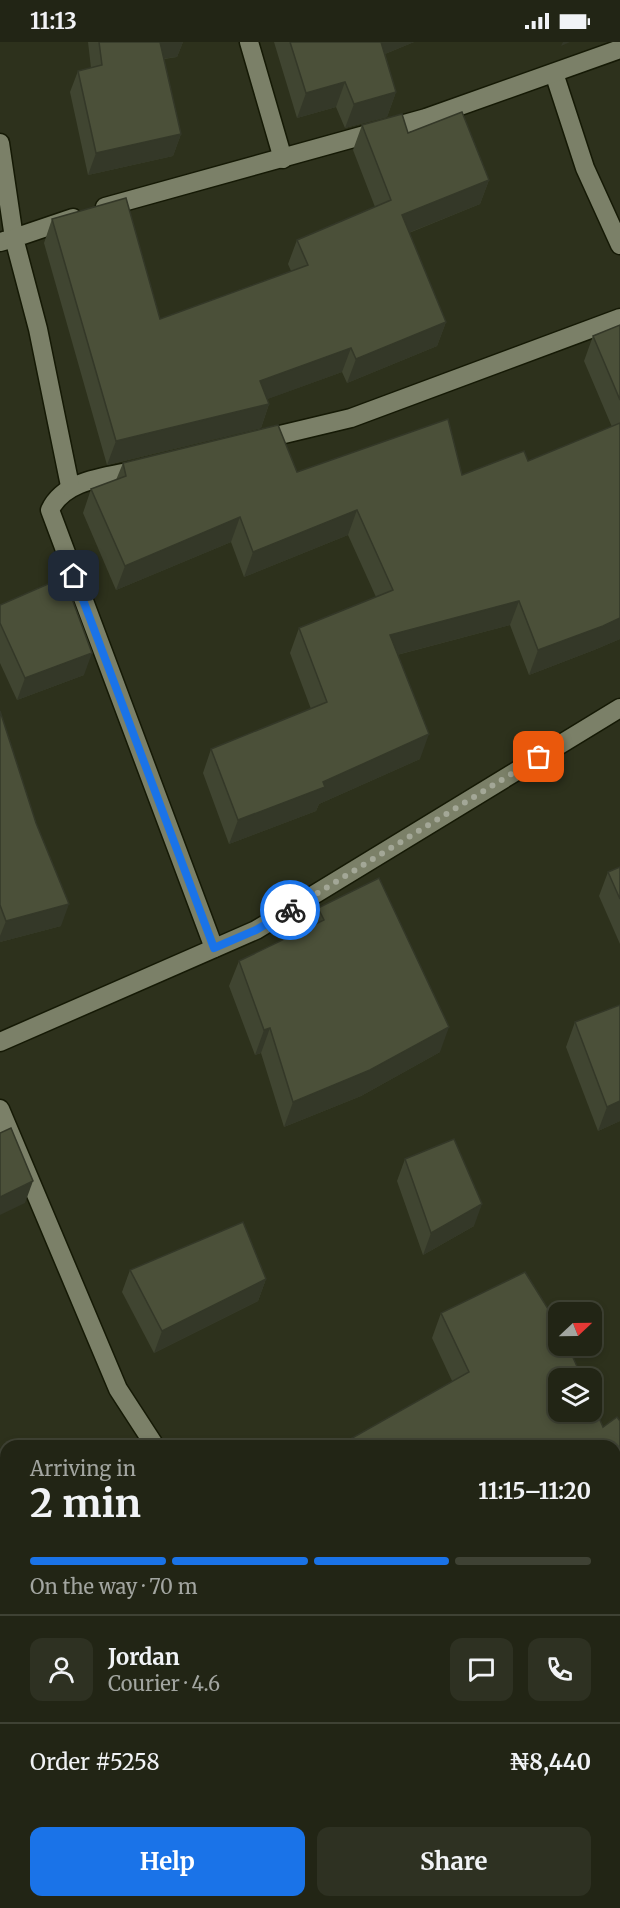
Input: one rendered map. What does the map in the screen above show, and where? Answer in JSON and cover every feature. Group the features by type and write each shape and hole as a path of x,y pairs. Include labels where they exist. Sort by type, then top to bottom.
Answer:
{"street":[{"path":"249,42 283,159"},
{"path":"7,240 128,199 283,159 426,118 620,49"},
{"path":"554,73 585,168 620,245"},
{"path":"0,143 7,240 38,329 70,486"},
{"path":"239,445 351,418 620,318"},
{"path":"160,464 70,486 56,497 50,510 214,948"},
{"path":"0,1042 256,930 620,708"},
{"path":"0,1108 118,1389 151,1440"}],"building":[{"path":"99,42 160,42 181,134 96,153 78,71 102,65"},
{"path":"290,42 381,42 396,92 354,104 345,82 306,93"},
{"path":"462,112 489,180 402,215 446,322 356,359 351,348 260,381 269,404 116,441 52,219 126,198 160,319 308,265 297,240 391,200 362,125 402,114 408,133"},
{"path":"620,325 620,400 593,336"},
{"path":"448,419 462,475 524,451 528,461 620,423 620,618 538,650 519,601 390,635 429,734 323,782 325,787 238,820 211,749 327,702 299,628 393,590 357,510 253,552 240,517 125,566 91,489 126,476 123,463 278,425 297,472"},
{"path":"64,577 92,653 25,678 0,623 0,605"},
{"path":"0,711 36,823 69,904 6,921 0,905"},
{"path":"620,867 620,899 608,872"},
{"path":"379,878 449,1027 370,1070 293,1102 270,1028 264,1030 239,961 324,920 318,908"},
{"path":"620,1005 620,1101 607,1107 575,1022"},
{"path":"11,1128 33,1181 0,1197 0,1133"},
{"path":"454,1139 482,1204 431,1233 405,1159"},
{"path":"243,1222 266,1279 162,1331 130,1270"},
{"path":"525,1272 548,1309 548,1356 572,1356 578,1368 548,1368 548,1422 601,1422 603,1427 617,1417 620,1421 620,1440 349,1440 469,1372 441,1313"}],"way so far":[{"path":"290,910 539,757"}],"route":[{"path":"74,576 214,948 256,930 290,910"}]}
